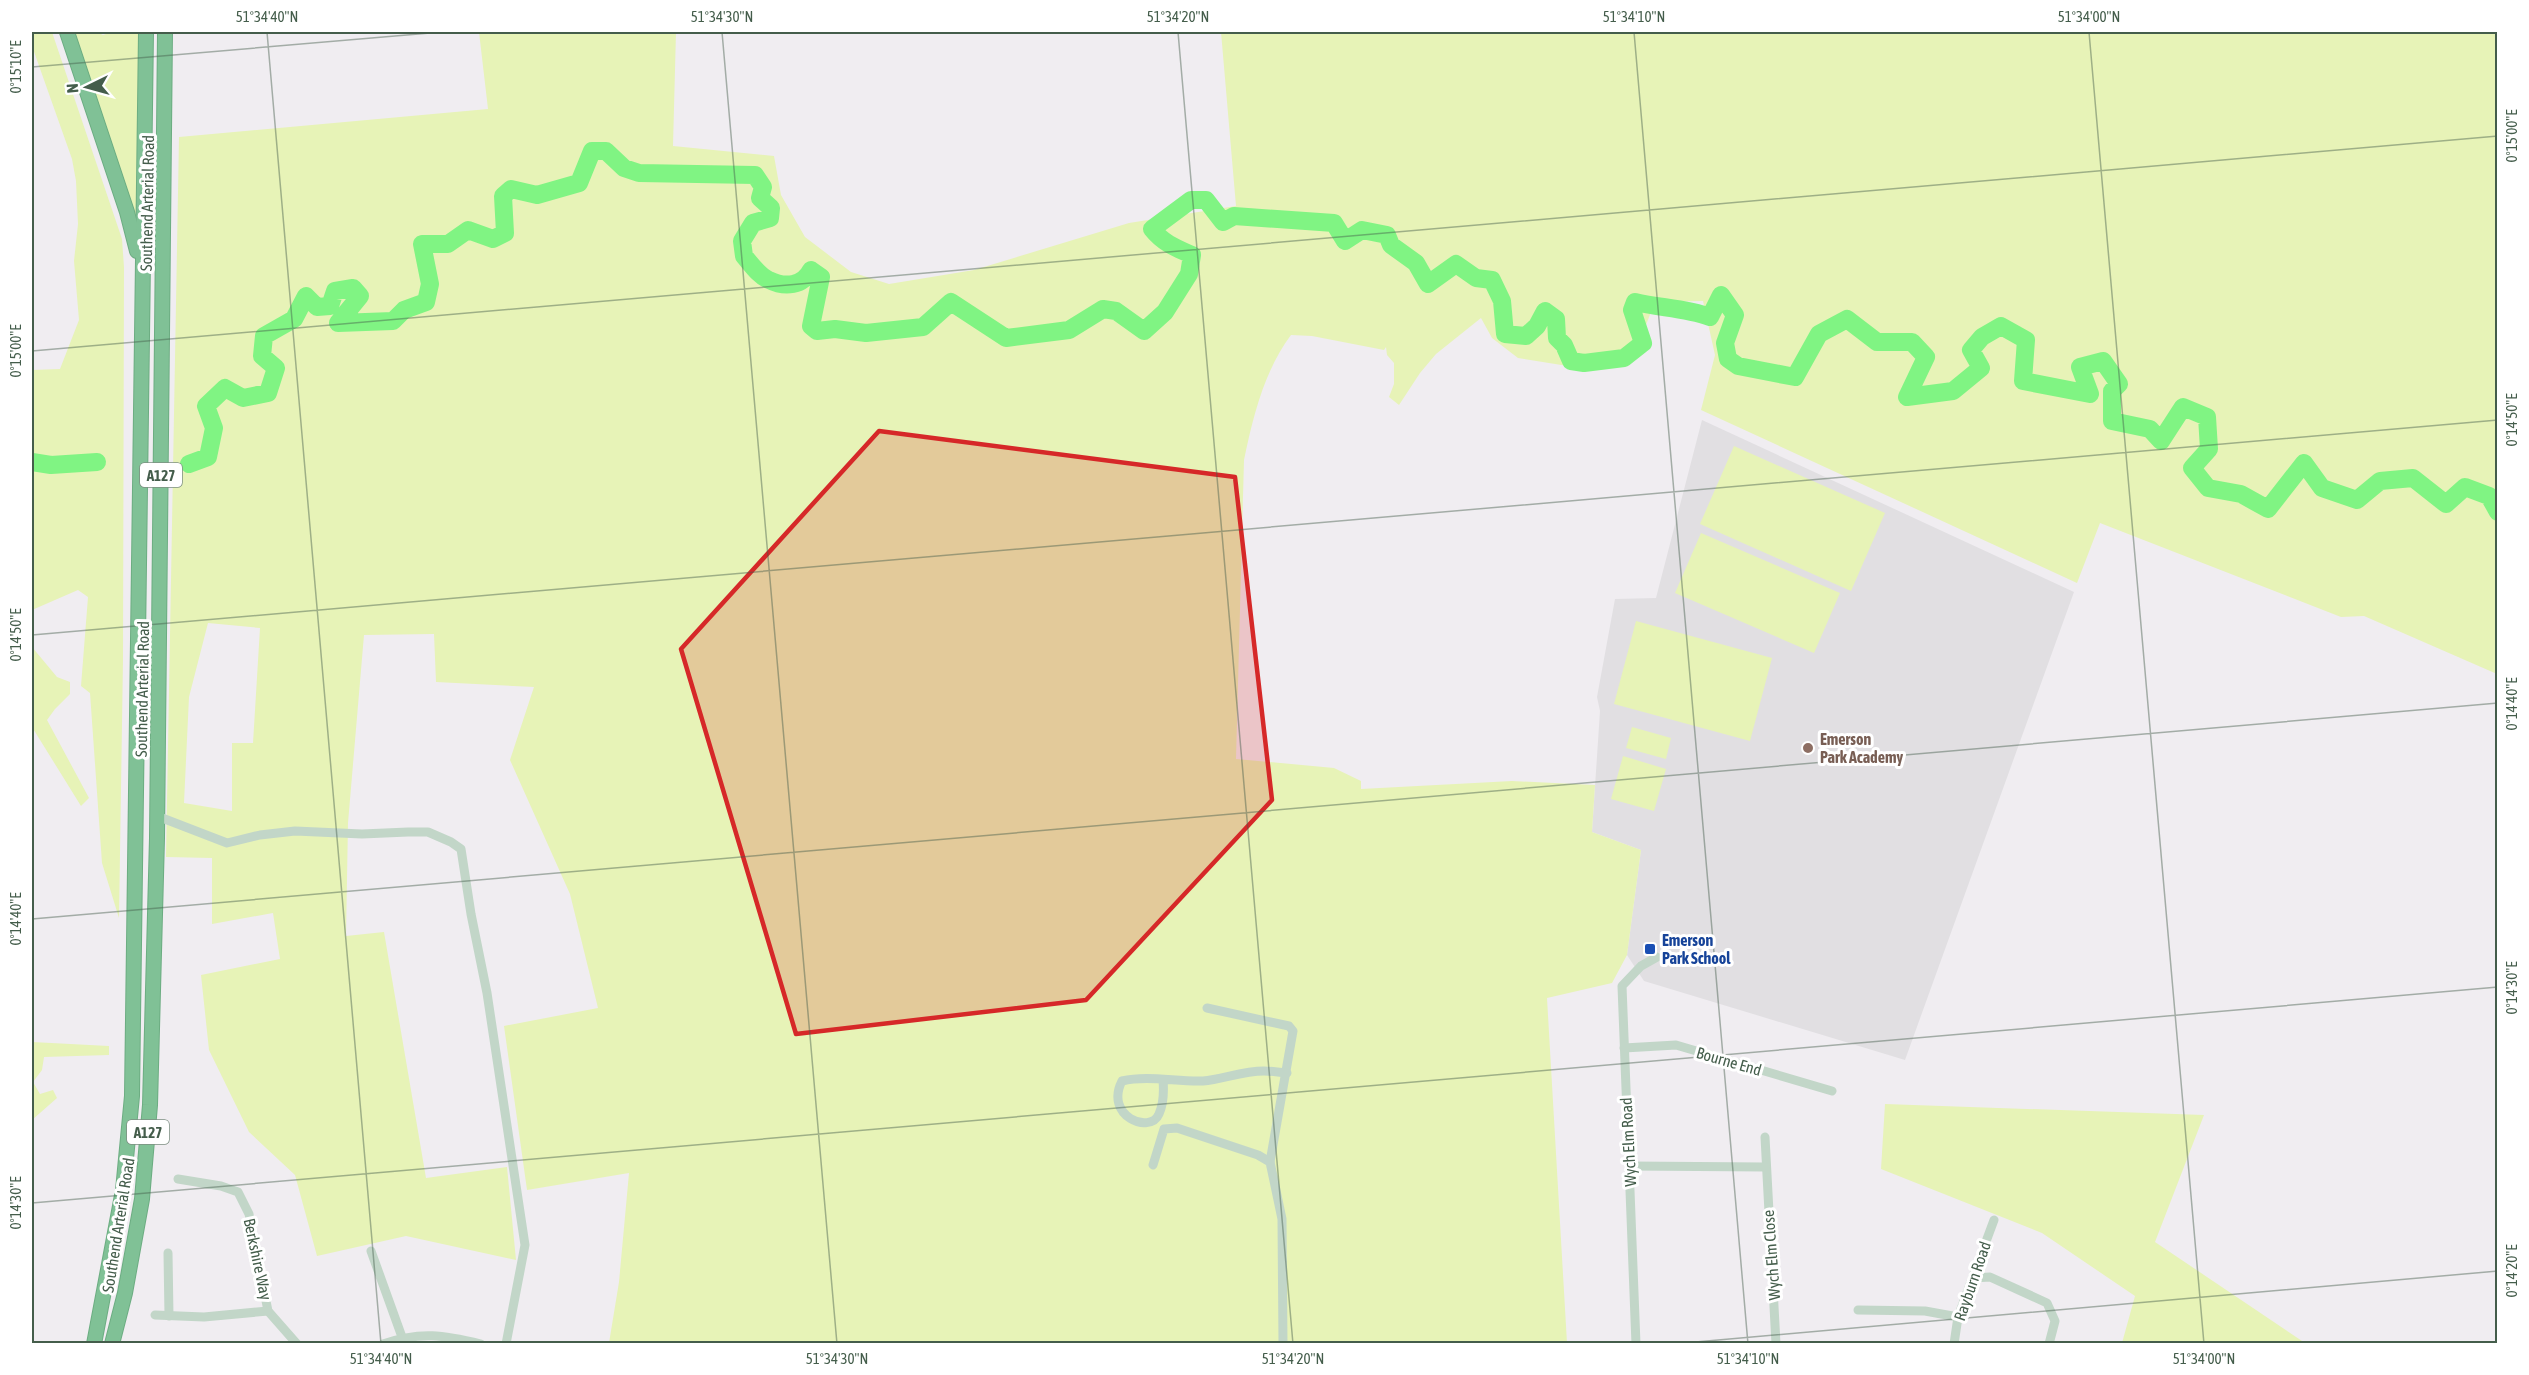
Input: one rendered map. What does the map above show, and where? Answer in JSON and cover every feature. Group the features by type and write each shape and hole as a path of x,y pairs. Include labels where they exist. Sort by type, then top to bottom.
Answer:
{"highway":[{"path":"67,32 127,212 135,240 142,288"},
{"name":"Southend Arterial Road","path":"94,1344 123,1190 132,1096 146,32"},
{"name":"Southend Arterial Road","path":"112,1344 125,1293 143,1187 150,1105 157,816 165,32"}],"street":[{"path":"157,816 227,843 260,835 295,831 362,834 428,832 461,849 487,993 525,1245 506,1344"},
{"name":"Wych Elm Road","path":"1636,1344 1622,986 1641,966 1657,957"},
{"path":"1207,1008 1289,1026 1293,1031 1270,1162 1282,1219 1283,1344"},
{"name":"Bourne End","path":"1624,1048 1676,1046 1833,1091"},
{"path":"1163,1080 1164,1098 1159,1116 1153,1121 1141,1122 1127,1118 1120,1109 1117,1092 1122,1081 1137,1078 1205,1080 1262,1071 1287,1073"},
{"path":"1153,1165 1164,1129 1177,1128 1258,1155 1270,1162"},
{"name":"Wych Elm Close","path":"1765,1137 1776,1344"},
{"path":"1629,1166 1765,1167"},
{"name":"Berkshire Way","path":"178,1179 221,1185 238,1192 249,1214 268,1311 297,1344"},
{"name":"Rayburn Road","path":"1954,1344 1958,1317 1994,1220"},
{"path":"371,1251 402,1337"},
{"path":"168,1253 169,1316"},
{"path":"1973,1278 1990,1276 2047,1303 2055,1321 2049,1344"},
{"path":"1858,1310 1925,1311 1958,1317"},
{"path":"155,1315 204,1317 268,1311"},
{"path":"383,1344 402,1337 437,1334 481,1344"}],"highlighted area":[{"path":"879,431 1235,477 1272,800 1086,1000 796,1034 681,649"}],"shaded area":[{"name":"Emerson Park Academy","path":"1702,420 2074,592 1905,1060 1644,981 1627,955 1641,850 1592,832 1600,711 1597,697 1615,599 1656,598"}],"green space":[{"path":"32,32 52,32 122,239 124,267 123,660 119,918 102,863 90,693 81,686 88,597 78,590 32,610 32,370 60,369 79,320 74,261 78,224 76,181 72,159 32,46"},
{"path":"71,32 97,32 103,35 112,32 140,32 136,223"},
{"path":"479,32 676,32 673,146 774,156 781,195 805,237 851,272 889,284 974,270 1129,223 1236,206 1221,32 2497,32 2497,674 2364,616 2341,617 2100,523 2077,583 1701,410 1715,355 1703,301 1655,302 1640,340 1614,360 1580,368 1518,358 1492,338 1481,318 1436,354 1399,405 1389,397 1394,384 1394,363 1387,355 1386,347 1384,350 1312,336 1291,335 1267,379 1256,411 1244,460 1236,759 1334,768 1361,781 1361,789 1512,781 1595,785 1592,832 1641,850 1627,955 1612,983 1547,998 1567,1343 609,1343 619,1282 629,1173 527,1190 504,1026 598,1008 570,894 510,760 534,687 436,682 434,634 364,635 348,823 346,936 384,932 426,1178 507,1167 516,1260 406,1236 317,1256 295,1175 249,1132 209,1050 201,975 280,959 273,913 212,924 212,858 166,857 179,137 488,109","holes":["208,623 260,628 253,743 232,743 232,811 184,803 189,697"]},
{"path":"1734,446 1885,513 1851,591 1700,524"},
{"path":"1701,533 1840,593 1814,653 1675,593"},
{"path":"1636,621 1772,658 1750,741 1614,704"},
{"path":"32,647 57,677 70,682 70,694 47,720 89,798 81,806 32,727"},
{"path":"1632,727 1671,738 1666,759 1626,748"},
{"path":"1623,756 1666,769 1654,811 1611,799"},
{"path":"32,1042 109,1046 109,1055 44,1057 42,1070 33,1082 40,1094 53,1090 57,1098 32,1120"},
{"path":"1885,1104 2204,1115 2155,1242 2305,1343 2122,1343 2135,1296 2042,1233 1881,1169"}],"waterway":[{"path":"189,464 208,457 214,428 206,406 225,388 243,398 268,393 276,368 262,356 264,336 294,319 306,296 317,307 330,306 335,291 353,288 360,296 338,323 393,321 404,310 426,302 430,284 422,244 448,244 468,230 493,239 505,233 503,196 511,189 537,195 579,183 592,151 606,151 624,168 639,173 755,175 763,187 760,198 771,208 770,218 753,223 742,241 744,256 755,270 775,283 793,284 803,279 811,270 821,277 811,326 817,331 835,329 866,333 923,327 951,302 1006,338 1069,330 1103,309 1116,311 1144,331 1165,312 1189,274 1192,255 1165,242 1152,229 1191,200 1206,200 1223,222 1234,216 1334,223 1345,241 1362,230 1387,235 1391,245 1416,263 1428,284 1456,264 1476,278 1492,280 1502,301 1505,334 1526,336 1537,326 1545,311 1556,319 1557,338 1564,345 1571,361 1584,363 1624,358 1643,343 1632,310 1635,302 1710,317 1721,295 1735,315 1725,343 1728,359 1738,366 1795,377 1819,334 1847,319 1877,342 1912,342 1926,357 1907,397 1953,391 1981,368 1971,350 1982,337 2001,326 2026,340 2023,381 2090,394 2080,367 2103,361 2119,384 2112,391 2112,421 2150,429 2161,441 2183,407 2207,417 2209,449 2192,468 2208,488 2241,494 2268,509 2304,463 2322,488 2357,500 2380,481 2413,478 2446,504 2465,487 2489,496 2498,512"},
{"path":"32,462 51,465 97,462"}],"place":[{"name":"Emerson Park Academy","path":"1808,748"},
{"name":"Emerson Park School","path":"1650,949"}]}
